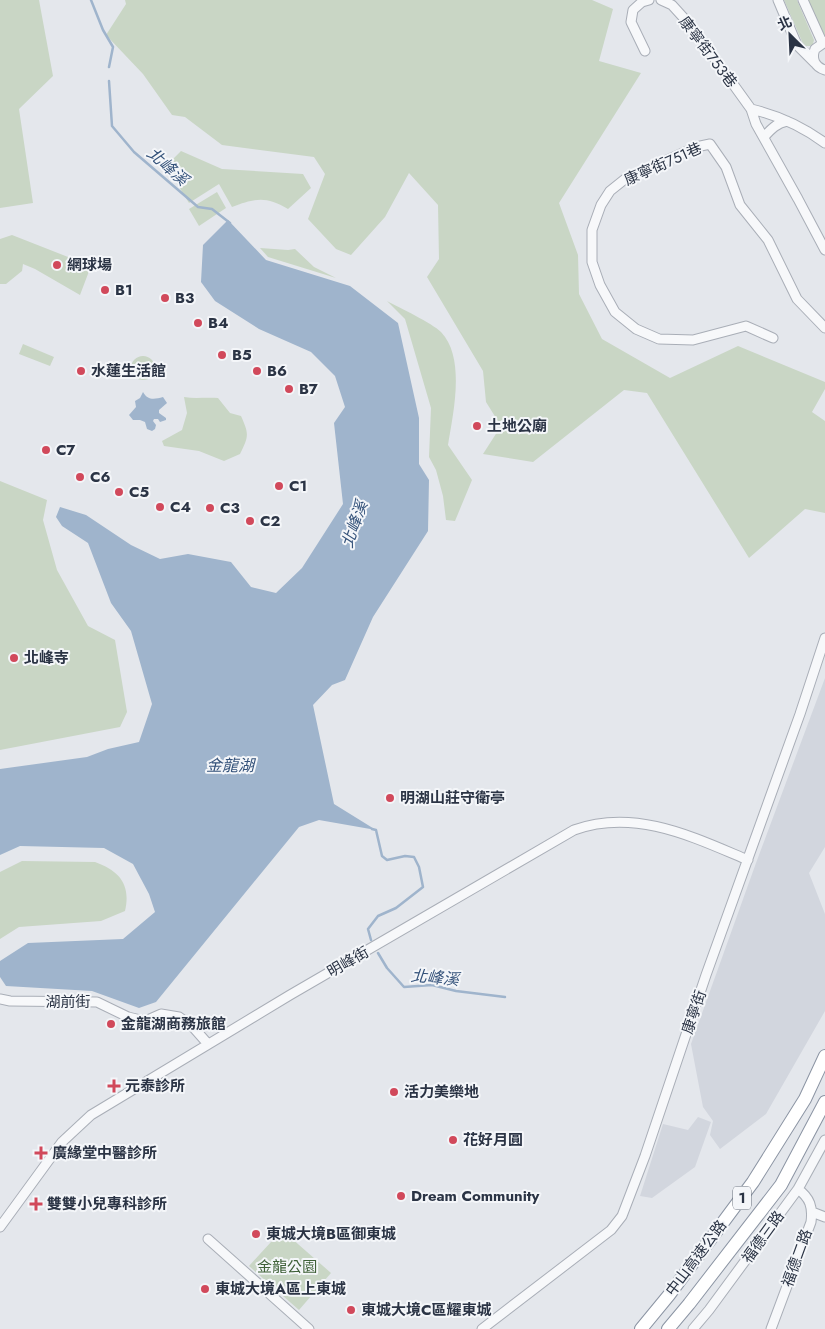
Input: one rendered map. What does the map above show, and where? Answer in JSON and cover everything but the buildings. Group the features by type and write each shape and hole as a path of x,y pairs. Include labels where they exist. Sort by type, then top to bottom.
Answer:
{"highway":[{"name":"中山高速公路","path":"641,1329 753,1182 805,1099 825,1056"},
{"name":"中山高速公路","path":"668,1329 690,1304 781,1185 825,1102"}],"street":[{"path":"644,50 630,22 633,10 642,2 649,0"},
{"name":"康寧街753巷","path":"661,0 672,5 692,27 751,108 754,120 764,137"},
{"path":"778,0 798,45 818,67 825,70"},
{"path":"804,0 824,42 815,49 813,58 815,63"},
{"path":"751,108 787,121 816,136 825,143"},
{"path":"787,121 780,122 764,137 825,250"},
{"name":"康寧街751巷","path":"773,338 746,326 693,340 658,339 636,330 616,312 600,285 592,262 592,230 601,205 610,191 624,179 696,147 710,144 726,167 740,205 768,240 797,299 825,328"},
{"name":"康寧街","path":"482,1329 612,1230 622,1216 645,1156 706,975 800,714 825,638"},
{"name":"明峰街","path":"0,1227 62,1142 91,1115 208,1044 574,830 590,824 644,823 681,832 748,860"},
{"name":"湖前街","path":"0,999 10,1001 97,1002 128,1017 145,1021 161,1014 180,1016 194,1027 208,1044"},
{"name":"福德三路","path":"693,1329 798,1189 825,1140"},
{"name":"福德二路","path":"771,1329 811,1222 811,1206 806,1195 798,1189"},
{"path":"812,1212 825,1216"},
{"path":"208,1239 309,1329"}],"shaded area":[{"path":"825,678 825,847 809,873 825,914 825,1011 766,1114 720,1149 710,1135 713,1121 703,1107 691,1044"},
{"path":"698,1117 711,1122 695,1167 652,1198 640,1196 663,1124 688,1130"}],"green space":[{"path":"0,0 39,0 53,76 19,109 33,203 0,208"},
{"path":"125,0 592,0 613,9 599,61 641,73 559,203 578,255 579,294 602,339 670,378 738,346 825,382 825,389 812,412 825,421 825,513 805,509 749,558 647,393 624,390 533,462 483,454 501,426 486,402 483,371 427,277 439,259 438,205 409,173 385,217 351,255 336,249 308,219 325,174 314,157 222,145 185,117 172,115 143,74 106,35 126,4"},
{"path":"784,0 797,0 814,40 810,46 804,46"},
{"path":"808,0 825,0 825,37 824,37"},
{"path":"181,151 222,169 303,174 311,188 288,209 267,200 254,200 232,207 219,184 189,203 166,166"},
{"path":"217,192 226,208 199,226 189,209"},
{"name":"網球場","path":"12,235 91,266 80,295 23,264 22,271 6,284 0,284 0,239"},
{"path":"260,248 295,249 314,267 336,278 268,257"},
{"path":"387,301 437,328 449,343 456,371 456,387 448,445 472,480 455,521 446,520 443,496 436,470 429,457 431,408 405,319"},
{"path":"23,344 54,357 50,366 19,354"},
{"path":"143,356 148,357 154,363 154,373 148,379 143,380 138,379 132,373 131,368 132,363 138,357"},
{"path":"184,397 218,398 230,413 241,416 247,435 240,454 224,461 199,451 164,446 162,441 182,430 187,413"},
{"path":"0,481 47,500 43,520 57,570 88,626 115,640 127,712 120,727 0,750"},
{"path":"22,861 95,862 104,866 117,875 125,886 125,911 101,921 19,927 0,939 0,872"},
{"name":"金龍公園","path":"282,1230 331,1273 299,1310 249,1266"}],"water":[{"name":"金龍湖","path":"228,220 266,260 350,286 398,323 419,418 419,464 429,480 428,531 373,617 345,680 332,685 313,705 334,804 376,830 319,820 299,827 156,1002 139,1008 92,991 6,986 0,977 0,961 28,943 123,939 155,912 149,894 133,864 104,848 20,846 0,855 0,769 87,757 108,749 139,742 152,704 131,631 111,603 88,543 62,526 56,517 60,507 86,515 131,545 160,559 188,554 231,562 251,587 276,593 302,568 343,504 334,423 345,407 335,376 311,352 259,329 215,301 201,282 203,245"},
{"path":"143,392 149,398 163,397 167,403 159,410 159,413 166,420 160,422 158,419 154,419 153,421 156,425 152,431 147,429 145,422 133,420 129,415 136,407 135,401 140,398"}],"waterway":[{"name":"北峰溪","path":"91,0 103,30 113,47 109,67"},
{"name":"北峰溪","path":"109,81 112,126 134,152 198,207 212,209 230,223"},
{"name":"北峰溪","path":"371,940 368,929 378,916 396,908 423,887 419,867 414,857 405,856 387,860 382,856 376,830 372,829"},
{"name":"北峰溪","path":"378,953 387,968 404,987 432,985 456,991 505,997"}],"place":[{"name":"網球場","path":"57,265"},
{"name":"B1","path":"105,290"},
{"name":"B3","path":"165,298"},
{"name":"B4","path":"198,323"},
{"name":"B5","path":"222,355"},
{"name":"水蓮生活館","path":"81,371"},
{"name":"B6","path":"257,371"},
{"name":"B7","path":"289,389"},
{"name":"土地公廟","path":"477,426"},
{"name":"C7","path":"46,450"},
{"name":"C6","path":"80,477"},
{"name":"C1","path":"279,486"},
{"name":"C5","path":"119,492"},
{"name":"C4","path":"160,507"},
{"name":"C3","path":"210,508"},
{"name":"C2","path":"250,521"},
{"name":"北峰寺","path":"14,658"},
{"name":"明湖山莊守衛亭","path":"390,798"},
{"name":"金龍湖商務旅館","path":"111,1024"},
{"name":"元泰診所","path":"114,1086"},
{"name":"活力美樂地","path":"394,1092"},
{"name":"花好月圓","path":"453,1140"},
{"name":"廣緣堂中醫診所","path":"41,1153"},
{"name":"Dream Community","path":"401,1196"},
{"name":"雙雙小兒專科診所","path":"36,1204"},
{"name":"東城大境B區御東城","path":"256,1234"},
{"name":"東城大境A區上東城","path":"205,1289"},
{"name":"東城大境C區耀東城","path":"351,1310"}]}
